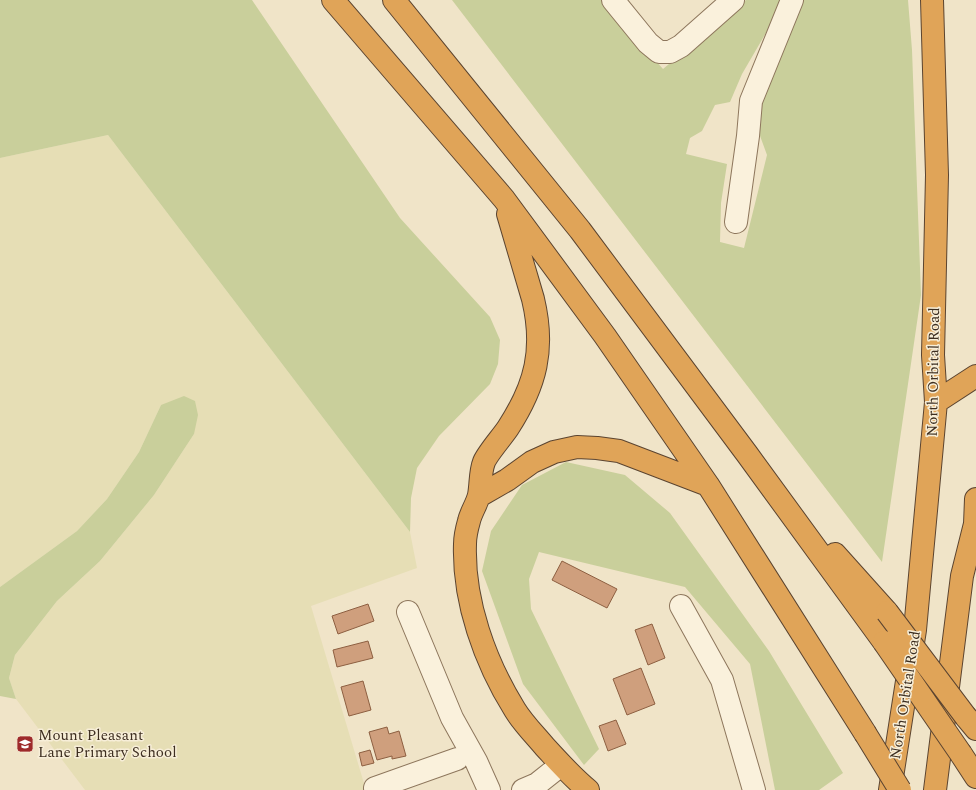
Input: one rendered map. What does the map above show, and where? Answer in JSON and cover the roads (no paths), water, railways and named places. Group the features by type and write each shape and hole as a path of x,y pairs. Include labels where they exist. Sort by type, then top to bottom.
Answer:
{"highway":[{"path":"333,0 504,200 605,336 708,485 900,790"},
{"path":"394,0 580,230 747,454 884,642 976,777"},
{"name":"North Orbital Road","path":"890,790 915,630 936,402 933,355 937,175 932,0"},
{"path":"504,200 533,299 536,313 538,343 530,390 518,412 484,462 478,496 468,521 465,543 466,571 470,597 487,655 494,672 515,710 561,765 588,790"},
{"path":"936,402 976,376"},
{"path":"478,496 507,480 532,462 554,452 577,448 597,448 619,451 708,485"},
{"path":"747,454 887,612 971,723"},
{"path":"935,790 962,576 976,524 976,499"}],"street":[{"path":"621,3 648,43 660,52 670,52 681,46 733,0"},
{"path":"736,222 748,136 751,101 792,0"},
{"path":"681,606 722,680 754,790"},
{"path":"408,612 452,718 476,762 489,790"},
{"path":"376,790 376,788 457,759"},
{"path":"523,790 537,784 561,765"}],"place":[{"name":"Mount Pleasant Lane Primary School","path":"25,744"}]}
